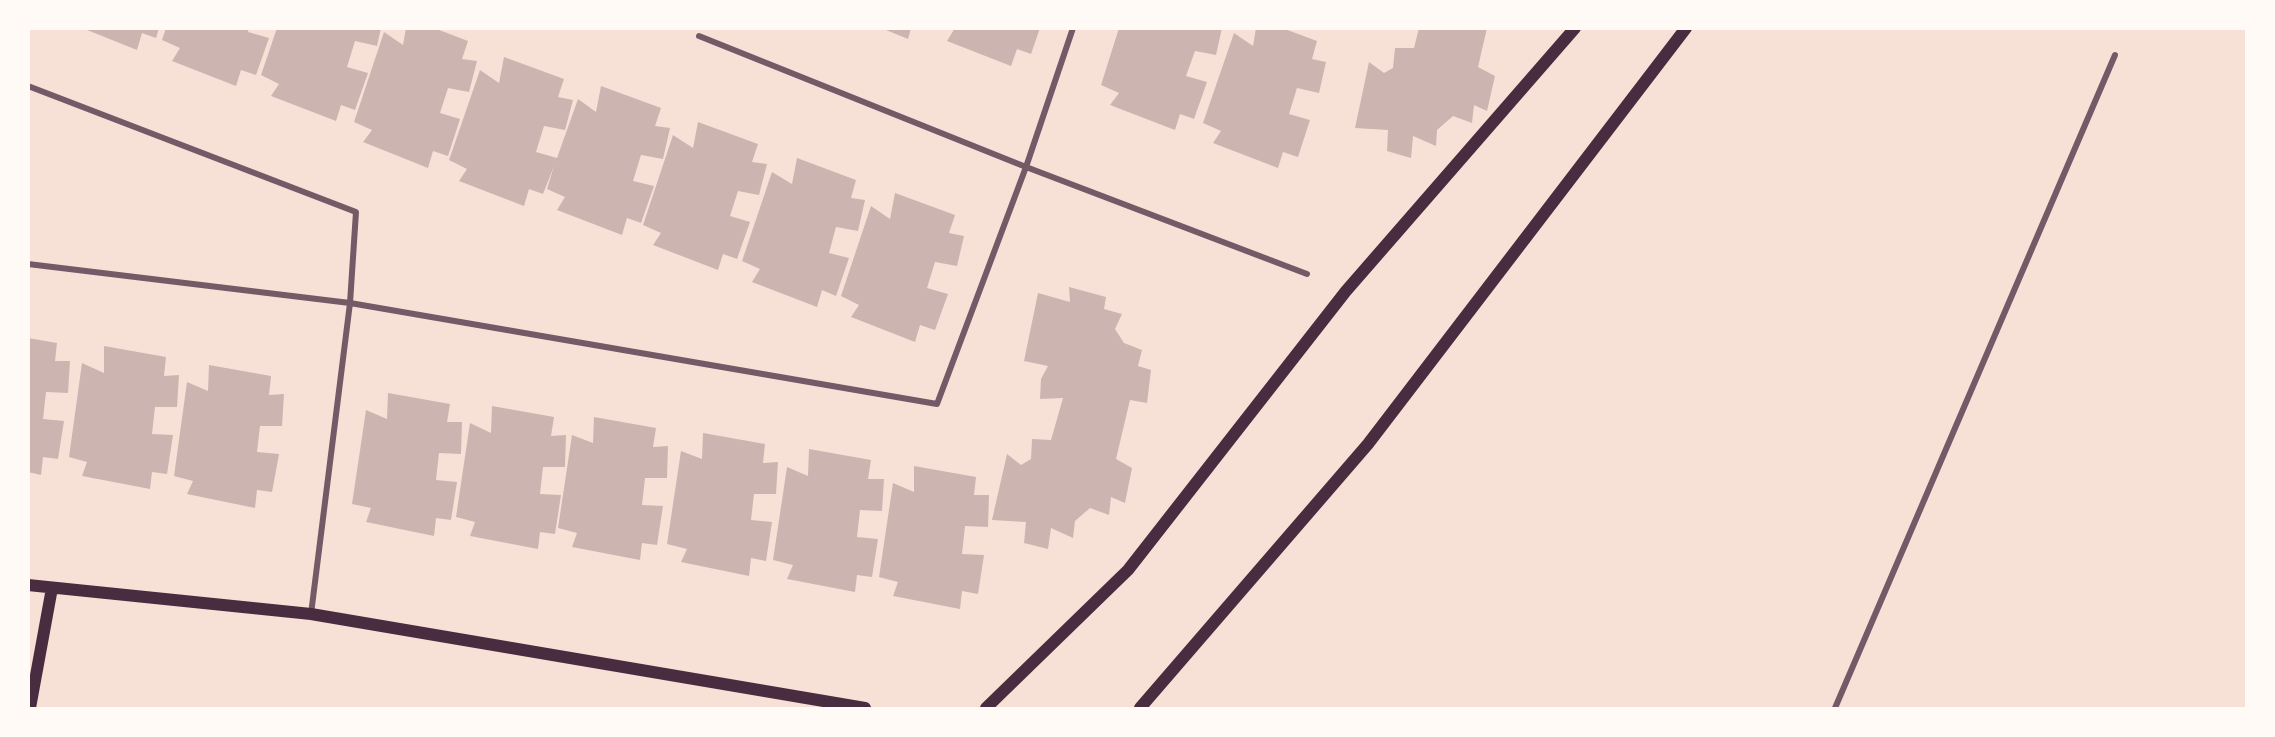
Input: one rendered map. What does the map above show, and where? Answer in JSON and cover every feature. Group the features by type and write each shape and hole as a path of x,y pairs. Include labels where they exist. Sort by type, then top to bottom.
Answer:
{"main road":[{"path":"986,708 1128,570 1346,291 1575,28"},
{"path":"1140,708 1368,444 1686,28"},
{"path":"28,585 311,614 865,708"},
{"path":"30,708 52,588"}],"street":[{"path":"28,264 350,303 937,404 1026,167 1073,28"},
{"path":"699,36 1026,167 1307,274"},
{"path":"1835,708 2115,55"},
{"path":"28,86 356,212 350,303 311,614"}],"building":[{"path":"82,28 159,28 156,38 142,33 137,50"},
{"path":"166,28 249,28 248,32 269,38 256,75 241,70 236,86 172,61 180,48 162,40"},
{"path":"277,28 381,28 377,46 355,41 347,67 368,73 355,110 341,105 336,121 271,96 279,84 261,75"},
{"path":"406,28 434,28 468,41 462,59 477,61 469,92 448,88 440,113 460,119 448,156 433,151 428,168 363,142 372,130 354,122 384,32 403,45"},
{"path":"881,28 911,28 908,39"},
{"path":"955,28 1040,28 1031,54 1017,49 1011,66 947,41"},
{"path":"1119,28 1222,28 1216,55 1195,51 1186,76 1207,82 1194,119 1180,114 1175,130 1110,105 1119,93 1101,85"},
{"path":"1256,28 1282,28 1317,41 1312,59 1326,62 1319,93 1297,88 1289,114 1310,120 1298,157 1283,152 1278,168 1213,143 1221,131 1203,123 1234,33 1253,46"},
{"path":"1419,28 1487,28 1478,67 1495,76 1487,111 1474,105 1472,123 1453,116 1437,130 1436,146 1413,136 1411,158 1387,151 1388,130 1355,128 1369,62 1384,73 1393,68 1395,48 1414,48"},
{"path":"504,57 564,79 558,97 573,100 565,130 544,126 536,152 557,158 578,99 596,112 601,86 661,108 655,126 670,128 663,159 641,155 633,181 654,186 641,223 627,218 622,235 557,210 565,197 547,189 554,166 543,194 529,189 524,206 459,181 467,169 449,160 480,70 499,83"},
{"path":"698,122 758,144 752,162 767,164 759,195 738,191 730,216 750,222 737,259 723,254 718,270 653,245 661,233 643,225 673,135 693,148"},
{"path":"797,158 856,180 851,198 865,200 858,231 836,227 829,253 849,258 836,296 822,290 817,307 752,282 760,269 742,261 772,172 792,184"},
{"path":"895,193 955,215 949,233 964,236 957,266 935,262 927,288 948,294 935,330 920,325 915,342 851,317 859,305 841,296 871,206 890,219"},
{"path":"1069,287 1106,297 1104,309 1122,314 1115,329 1124,343 1142,350 1138,366 1151,370 1147,403 1130,400 1116,459 1132,468 1125,503 1111,497 1109,515 1090,508 1075,521 1073,538 1051,528 1048,549 1024,543 1026,522 992,520 1007,454 1021,465 1031,459 1032,439 1051,440 1063,398 1040,399 1041,379 1048,366 1024,361 1038,293 1070,302"},
{"path":"28,338 57,343 55,361 70,361 68,393 46,392 43,419 64,421 58,459 43,457 41,475 28,472"},
{"path":"104,346 166,357 164,376 179,375 177,407 155,407 152,434 173,435 167,474 152,472 150,489 82,476 87,462 69,457 82,363 104,373"},
{"path":"209,365 271,376 269,395 284,394 282,426 260,426 257,452 279,454 272,492 257,490 255,508 187,494 193,481 174,476 187,382 208,391"},
{"path":"388,393 450,404 447,422 462,422 461,454 439,453 436,480 457,482 451,520 436,518 434,536 366,522 371,508 352,504 366,410 387,419"},
{"path":"492,406 554,417 551,436 566,435 565,467 543,467 540,494 561,495 555,534 540,532 538,549 470,536 475,522 456,517 470,423 491,433"},
{"path":"594,417 656,428 653,447 668,446 667,478 645,478 642,505 663,506 657,545 642,543 640,560 572,547 577,533 558,528 572,435 593,443"},
{"path":"703,433 765,444 763,463 778,462 776,494 754,494 751,520 772,522 766,561 751,558 749,576 681,562 687,549 667,544 681,451 702,459"},
{"path":"809,449 871,460 868,479 884,479 882,511 860,510 857,537 878,539 872,577 857,575 855,592 787,579 793,565 773,560 787,467 808,476"},
{"path":"914,466 976,477 974,495 989,495 988,527 965,526 962,554 984,555 978,594 962,591 960,609 893,596 898,582 879,577 893,483 914,492"}]}
